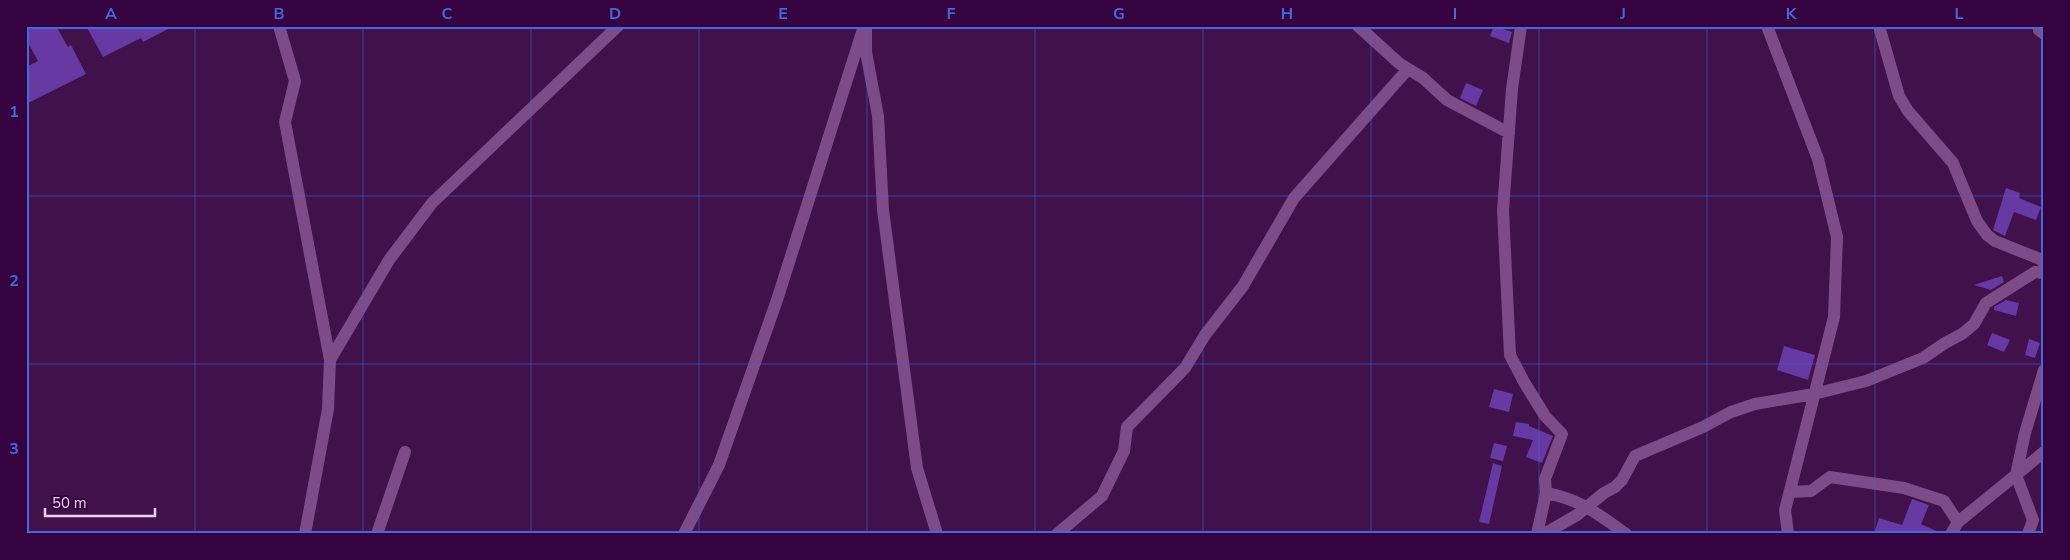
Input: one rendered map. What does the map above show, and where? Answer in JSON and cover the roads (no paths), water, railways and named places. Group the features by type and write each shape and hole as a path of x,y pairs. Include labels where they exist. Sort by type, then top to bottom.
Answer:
{"street":[{"path":"279,26 294,81 285,122 330,360 328,409 305,534"},
{"path":"330,360 389,260 432,203 618,26"},
{"path":"684,534 722,456 777,300 865,26"},
{"path":"865,26 866,52 878,116 884,219 915,458 937,534"},
{"path":"1358,26 1408,69 1423,78 1447,100 1509,133"},
{"path":"1521,26 1512,89 1503,210 1510,355 1545,416 1562,434 1545,478 1546,493 1537,534"},
{"path":"1767,26 1818,159 1837,237 1834,316 1786,510 1788,534"},
{"path":"1879,26 1899,96 1908,111 1953,163 1977,221 1987,235 1995,241 2040,259 2044,263"},
{"path":"2041,26 2039,30 2044,34"},
{"path":"1057,534 1102,496 1124,451 1126,427 1185,368 1205,335 1243,286 1294,198 1408,69"},
{"path":"1544,534 1568,521 1615,488 1622,480 1635,456 1642,452 1703,427 1731,412 1774,400 1814,394 1866,381 1923,358 1945,342 1962,334 1974,324 1986,303 2036,272 2044,272"},
{"path":"2028,534 2033,520 2016,475 2025,433 2044,370"},
{"path":"377,534 405,452"},
{"path":"1951,534 1958,522 2044,452"},
{"path":"1790,492 1811,490 1830,477 1867,481 1904,488 1944,501 1958,522"},
{"path":"1546,493 1567,497 1587,507 1626,534"}]}
